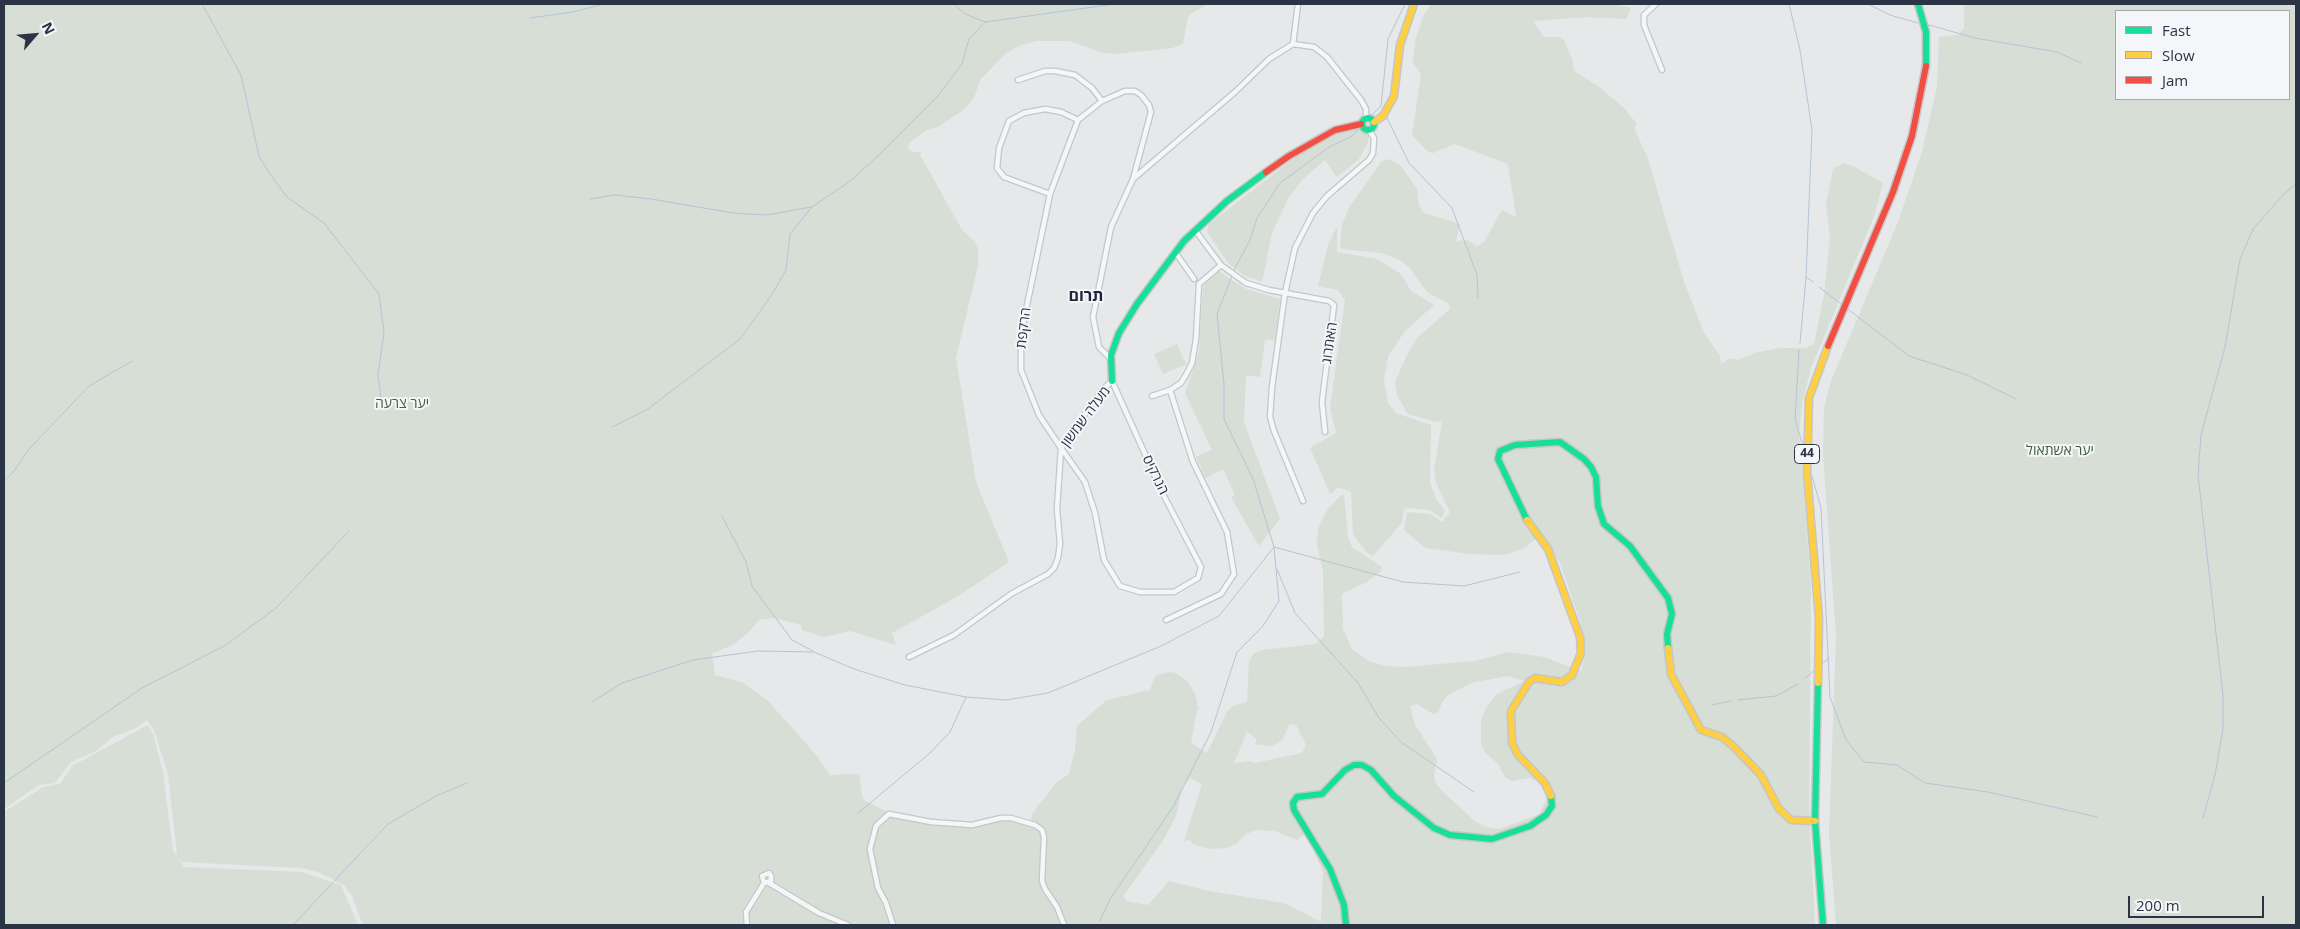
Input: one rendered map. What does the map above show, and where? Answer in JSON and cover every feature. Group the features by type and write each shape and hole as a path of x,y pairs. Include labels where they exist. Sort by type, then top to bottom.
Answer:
{"main road":[{"path":"1374,122 1380,119 1387,110 1394,93 1400,45 1414,4"},
{"name":"44","path":"1823,925 1815,821 1819,619 1808,473 1809,398 1814,378 1893,192 1912,136 1927,58 1926,32 1918,4"},
{"path":"1366,118 1374,122 1374,127 1369,130 1364,129 1361,124 1366,118"},
{"name":"מעלה שמשון","path":"1112,381 1111,359 1113,346 1123,326 1175,252 1195,230 1227,201 1302,148 1335,130 1361,124"},
{"path":"1346,925 1344,905 1330,869 1294,810 1293,803 1297,797 1322,794 1345,770 1354,765 1362,765 1371,770 1394,796 1434,828 1450,835 1474,839 1492,839 1530,826 1546,815 1552,806 1554,799 1545,782 1518,755 1512,743 1510,732 1511,711 1529,682 1534,678 1562,682 1572,675 1581,653 1580,637 1551,556 1524,516 1498,459 1500,451 1515,445 1560,442 1584,459 1591,467 1596,477 1598,506 1604,524 1630,546 1668,598 1672,614 1666,634 1671,674 1701,730 1722,737 1733,746 1761,775 1779,809 1791,820 1815,821"}],"street":[{"path":"1293,44 1298,4"},
{"path":"1656,4 1644,15 1644,25 1662,70"},
{"path":"1133,178 1236,92 1269,59 1293,44 1314,47 1327,57 1361,100 1366,109 1366,118"},
{"path":"1018,80 1045,71 1075,75 1092,88 1102,101"},
{"path":"1050,194 1004,177 997,168 1002,139 1009,121 1024,113 1045,109 1061,112 1078,120 1102,101 1125,91 1135,91 1149,105 1150,112 1133,178 1111,227 1093,318 1100,347 1111,359"},
{"name":"הרקפת","path":"1078,120 1050,194 1021,334 1021,370 1039,415 1085,482 1095,513 1104,560 1120,586 1140,592 1174,592 1198,578 1201,567"},
{"path":"1303,501 1270,417 1285,293 1296,248 1313,213 1331,192 1364,165 1373,153 1374,138 1369,130"},
{"path":"1195,230 1220,265 1246,282 1285,293"},
{"path":"1175,252 1194,279"},
{"path":"1152,396 1170,390 1180,383 1192,363 1196,339 1199,284 1220,265"},
{"name":"האתרוג","path":"1285,293 1329,301 1334,305 1322,402 1324,432"},
{"name":"מעלה שמשון","path":"909,657 954,635 1011,594 1048,574 1054,568 1060,544 1057,508 1061,448 1102,390 1112,381"},
{"name":"הנרקיס","path":"1112,381 1163,494 1201,567"},
{"path":"1166,620 1221,594 1234,574 1227,532 1193,462 1170,390"},
{"path":"893,925 886,903 878,888 870,849 876,826 889,814 931,822 972,825 1001,818 1011,818 1035,825 1042,830 1044,837 1042,881 1045,890 1058,907 1064,925"},
{"path":"747,925 746,912 766,883 819,913 848,925"}],"green space":[{"name":"יער צרעה","path":"4,4 1207,4 1188,16 1183,44 1172,48 1116,54 1104,53 1069,41 1037,41 1021,45 1006,53 980,80 974,98 962,111 938,127 927,130 910,142 907,148 913,152 922,152 920,155 962,230 974,241 978,248 978,266 956,358 976,482 1009,562 960,595 892,633 896,645 850,631 824,637 802,630 801,625 773,618 759,620 748,633 732,645 712,654 715,675 742,682 769,702 817,756 830,775 859,774 862,796 865,801 892,814 928,823 1008,821 1030,824 1033,812 1057,782 1069,774 1075,750 1077,726 1107,700 1150,690 1155,676 1169,672 1176,673 1187,681 1195,694 1199,710 1197,709 1191,743 1207,753 1227,712 1233,706 1247,702 1249,661 1254,653 1263,650 1315,644 1324,637 1323,572 1317,545 1318,528 1328,509 1341,495 1344,495 1348,538 1352,547 1382,567 1380,572 1367,582 1342,594 1343,629 1352,649 1369,661 1386,666 1405,667 1475,661 1508,652 1544,657 1581,671 1586,651 1580,621 1560,563 1542,534 1524,548 1504,555 1471,554 1425,548 1404,530 1407,512 1430,514 1442,522 1450,512 1436,483 1434,470 1442,421 1436,422 1408,414 1397,395 1395,382 1407,355 1418,337 1450,309 1449,304 1427,292 1409,267 1398,259 1381,253 1342,249 1340,247 1342,224 1350,206 1381,162 1389,159 1402,167 1417,189 1419,206 1424,213 1460,224 1456,241 1468,240 1477,247 1484,242 1502,210 1516,217 1508,164 1455,144 1433,153 1427,151 1412,135 1421,74 1413,63 1415,41 1423,17 1431,4 1614,4 1631,8 1626,19 1587,17 1533,21 1544,37 1559,37 1564,40 1572,58 1574,71 1598,86 1625,109 1637,124 1634,128 1648,159 1684,282 1704,333 1720,356 1721,364 1730,358 1738,360 1754,353 1780,348 1805,348 1814,344 1824,295 1830,238 1826,205 1833,169 1844,163 1883,183 1874,217 1811,368 1802,404 1799,432 1811,585 1809,808 1815,925 363,925 352,896 344,885 318,872 301,868 182,862 179,859 184,867 301,872 341,885 358,925 4,925 4,812 43,787 60,784 72,766 148,725 153,734 163,772 173,851 177,856 168,774 154,730 147,720 136,728 113,737 94,752 71,762 55,783 39,785 4,809","holes":["1508,676 1524,681 1497,694 1488,705 1481,719 1481,744 1485,752 1497,763 1506,778 1512,781 1529,778 1537,781 1547,799 1539,814 1500,829 1486,827 1476,822 1442,791 1435,782 1434,775 1437,759 1415,725 1410,706 1417,704 1433,714 1438,713 1442,702 1448,695 1471,683","1290,724 1296,725 1306,745 1302,753 1255,763 1248,761 1234,763 1247,732 1257,739 1255,744 1272,746 1282,740","1190,778 1202,784 1184,841 1189,840 1195,845 1210,849 1226,848 1236,844 1246,834 1257,830 1275,831 1297,840 1306,833 1323,872 1321,922 1284,903 1209,891 1169,881 1148,905 1127,901 1123,897 1164,839 1176,816 1183,785"]},
{"name":"יער אשתאול","path":"1964,4 2296,4 2296,925 1836,925 1829,833 1836,636 1823,454 1824,408 1831,381 1898,222 1922,152 1937,87 1939,37 1958,35 1964,28"},
{"path":"1357,127 1369,134 1367,145 1359,159 1337,177 1325,160 1302,180 1288,199 1272,233 1262,282 1244,275 1228,263 1207,232 1209,224 1293,159 1343,131"},
{"path":"1337,227 1337,252 1377,259 1401,274 1411,291 1434,305 1405,331 1388,356 1384,380 1388,403 1396,413 1431,425 1430,483 1436,499 1445,511 1441,518 1430,510 1404,509 1402,523 1373,556 1367,553 1353,534 1351,492 1338,487 1330,494 1310,448 1336,433 1330,408 1345,300 1338,290 1318,286 1328,245"},
{"path":"1218,271 1246,289 1280,299 1275,340 1265,340 1260,377 1246,375 1244,422 1280,519 1259,546 1231,497 1235,495 1223,469 1205,478 1196,457 1212,450 1185,393 1199,352 1203,289 1205,284"},
{"path":"1177,344 1186,364 1163,374 1154,354"}],"waterway":[{"path":"202,4 241,75 259,156 287,197 324,223 379,294 384,333 378,374 382,407"},
{"path":"530,18 573,12 604,4"},
{"path":"954,4 965,14 985,22"},
{"path":"612,427 648,409 740,339 771,296 786,270 790,234 812,207 849,182 937,97 962,64 969,39 985,22 1115,4"},
{"path":"1364,123 1381,106 1388,39 1405,4"},
{"path":"1789,4 1800,50 1812,130 1806,277 1800,343"},
{"path":"1868,4 1890,15 1918,23"},
{"path":"1929,25 1975,38 2057,52 2081,63"},
{"path":"1386,116 1409,163 1452,208 1477,275 1478,298"},
{"path":"1233,272 1250,240 1257,218 1280,183 1329,147 1352,136 1359,128"},
{"path":"2203,818 2215,775 2223,729 2223,695 2198,475 2201,435 2225,347 2240,259 2253,229 2284,194 2296,184"},
{"path":"590,199 615,195 733,213 767,215 811,207"},
{"path":"1100,921 1110,899 1173,807 1211,732 1237,652 1263,626 1279,601 1274,547 1253,479 1224,419 1224,384 1217,314 1232,276"},
{"path":"1806,277 1813,282"},
{"path":"1819,287 1841,304"},
{"path":"1849,310 1909,356 1967,375 2016,399"},
{"path":"1799,350 1795,419 1804,449"},
{"path":"4,481 14,471 29,449 89,386 132,361"},
{"path":"1812,476 1821,508 1830,697 1846,740 1864,762 1897,765 1925,783 1988,792 2097,817"},
{"path":"722,516 746,562 752,586 792,640 813,651"},
{"path":"4,783 142,688 226,645 276,608 349,531"},
{"path":"592,702 622,683 693,660 758,651 814,652 854,669 905,685 966,697 1006,700 1048,693 1161,646 1219,616 1274,547 1403,582 1464,586 1520,572"},
{"path":"1277,569 1295,613 1358,683 1379,718 1401,742 1474,792"},
{"path":"1823,663 1829,658"},
{"path":"1805,678 1814,671"},
{"path":"1738,700 1776,696 1798,684"},
{"path":"858,813 930,753 950,732 966,697"},
{"path":"1712,705 1731,701"},
{"path":"293,925 388,824 438,795 467,783"}],"traffic: fast":[{"path":"1918,4 1926,32 1926,66"},
{"path":"1370,118 1373,119 1374,124 1373,129 1366,130 1363,129 1362,122 1363,119 1370,118"},
{"path":"1112,381 1111,355 1119,333 1137,304 1184,241 1227,201 1266,172"},
{"path":"1527,520 1498,459 1500,451 1515,445 1560,442 1584,459 1591,467 1596,477 1598,506 1604,524 1630,546 1668,598 1672,614 1667,634 1668,648"},
{"path":"1818,683 1815,821 1823,925"},
{"path":"1346,925 1344,905 1330,869 1294,810 1293,803 1297,797 1322,794 1345,770 1354,765 1362,765 1371,770 1394,796 1434,828 1450,835 1492,839 1530,826 1546,815 1552,806 1551,796"}],"traffic: slow":[{"path":"1374,122 1383,116 1394,96 1400,45 1414,4"},
{"path":"1818,683 1819,619 1807,473 1809,398 1828,346"},
{"path":"1527,520 1548,549 1580,637 1581,653 1572,675 1562,682 1535,678 1529,682 1511,711 1512,743 1518,755 1545,783 1551,796"},
{"path":"1668,648 1671,674 1701,730 1722,737 1733,746 1761,775 1779,809 1791,820 1815,821"}],"traffic: jam":[{"path":"1828,346 1893,192 1912,136 1926,66"},
{"path":"1266,172 1289,156 1335,130 1361,124"}],"district":[{"name":"תרום","path":"1086,296"}]}
